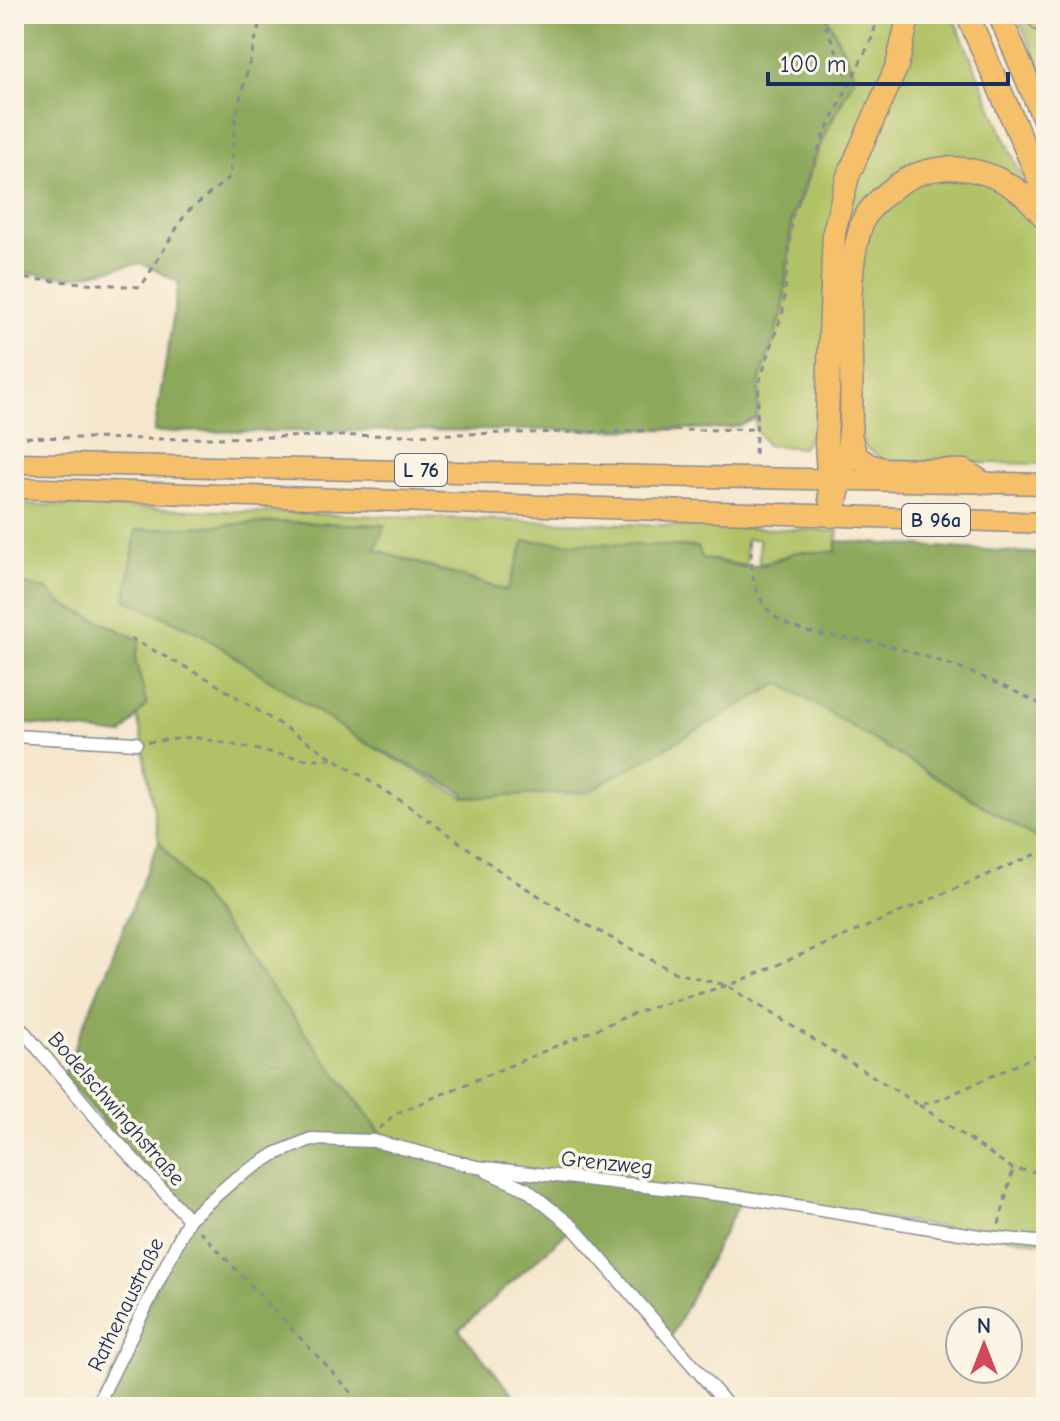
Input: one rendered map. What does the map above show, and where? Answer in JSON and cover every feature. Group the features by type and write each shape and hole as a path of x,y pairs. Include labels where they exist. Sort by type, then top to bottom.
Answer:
{"highway":[{"path":"832,516 834,232 848,176 897,66 909,14"},
{"path":"967,14 1046,196"},
{"path":"999,14 1046,124"},
{"path":"1035,14 1046,24"},
{"path":"982,482 965,471 883,469 869,465 856,456 850,434 853,260 862,222 881,198 902,180 931,169 961,167 991,175 1013,187 1046,219"},
{"path":"834,482 850,434"}],"main road":[{"name":"L 76","path":"14,463 461,470 834,482"},
{"path":"834,482 982,482"},
{"name":"B 96a","path":"982,482 1046,484"},
{"name":"L 76","path":"14,488 832,516"},
{"name":"B 96a","path":"832,516 1046,523"}],"street":[{"path":"14,736 136,743"},
{"name":"Bodelschwinghstraße","path":"14,1026 19,1026 110,1134 189,1219"},
{"name":"Grenzweg","path":"189,1219 235,1179 275,1154 311,1139 374,1141 477,1167 742,1197 1046,1243"},
{"path":"477,1167 526,1189 573,1227 729,1407"},
{"name":"Rathenaustraße","path":"96,1407 189,1219"}],"path":[{"path":"14,278 141,287 186,213 230,177 236,115 262,14"},
{"path":"820,14 851,83"},
{"path":"755,454 759,383 783,311 792,218 824,136 873,36 878,14"},
{"path":"14,437 153,439 755,429"},
{"path":"751,539 755,587 773,616 798,628 881,644 956,667 1046,707"},
{"path":"130,638 208,679 576,919 676,973 726,985 919,1105 1013,1169 1046,1173"},
{"path":"136,743 194,737 304,759 334,759"},
{"path":"374,1141 382,1123 395,1114 637,1012 726,985 1034,855 1046,855"},
{"path":"919,1105 942,1099 1046,1051"},
{"path":"1002,1238 999,1225 1013,1169"},
{"path":"189,1219 365,1407"}],"green space":[{"path":"14,14 826,14 855,76 824,136 792,218 783,311 759,383 757,416 743,425 717,429 154,432 179,282 141,263 73,277 14,272"},
{"path":"826,14 952,14 1046,234 1046,464 885,461 865,447 859,429 815,429 802,448 767,445 755,429 759,383 783,311 792,218 824,136 855,76"},
{"path":"1016,14 1046,14 1046,81"},
{"path":"14,504 838,531 836,552 796,552 759,565 759,539 746,539 747,566 702,558 508,591 374,549 384,525 278,522 136,530 126,600 198,632 357,738 465,798 587,792 780,683 1046,844 1046,1243 742,1197 477,1167 389,1143 159,841 141,734 118,629 62,604 48,590 14,582"},
{"path":"278,522 385,525 375,550 507,591 525,541 698,547 702,558 742,567 770,564 796,552 835,552 838,541 1046,554 1046,844 780,683 587,792 465,798 464,793 357,738 198,632 126,600 136,530"},
{"path":"14,582 48,590 62,604 140,640 135,659 147,704 122,735 14,722"},
{"path":"159,841 389,1143 477,1167 742,1197 671,1337 573,1227 459,1330 524,1407 109,1407 101,1398 189,1219 63,1076"}]}
